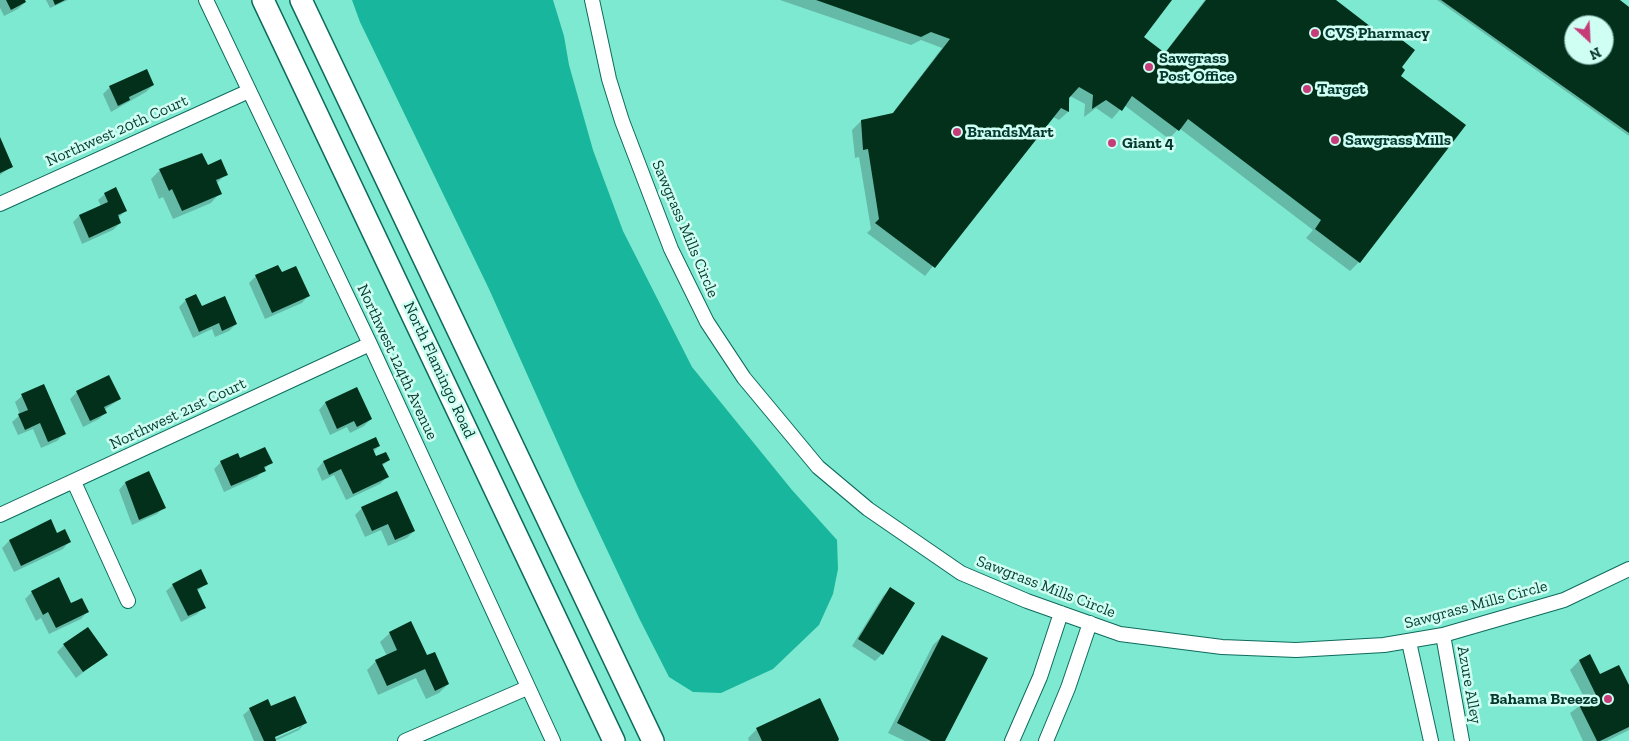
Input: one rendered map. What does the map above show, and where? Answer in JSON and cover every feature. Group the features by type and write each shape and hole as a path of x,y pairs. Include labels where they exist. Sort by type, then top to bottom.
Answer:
{"highway":[{"name":"North Flamingo Road","path":"263,0 614,741"},
{"name":"North Flamingo Road","path":"301,0 653,741"}],"street":[{"name":"Northwest 124th Avenue","path":"206,0 370,344 553,741"},
{"name":"Sawgrass Mills Circle","path":"592,0 609,79 671,249 707,322 744,378 818,467 868,509 961,573 1027,601 1120,634 1222,647 1296,650 1409,642 1443,635 1564,600 1629,569"},
{"name":"Northwest 20th Court","path":"0,204 249,91"},
{"name":"Northwest 21st Court","path":"0,515 370,344"},
{"path":"74,482 128,601"},
{"path":"1012,741 1040,677 1062,613"},
{"path":"1046,741 1068,688 1090,623"},
{"name":"Azure Alley","path":"1443,635 1462,741"},
{"path":"1409,642 1431,741"},
{"path":"406,741 527,688"}],"shaded area":[{"path":"352,0 553,0 593,150 623,231 692,367 792,490 837,540 838,569 833,594 819,625 773,669 721,693 693,692 669,677 577,486 489,289 360,22"}],"building":[{"path":"6,0 25,0 26,2 11,10"},
{"path":"53,0 65,0 55,5"},
{"name":"Sawgrass Mills","path":"816,0 1172,0 1144,37 1165,53 1206,0 1336,0 1388,40 1393,33 1415,50 1402,67 1405,70 1401,76 1466,125 1360,263 1315,229 1321,220 1188,119 1179,131 1132,96 1122,111 1106,100 1092,109 1093,95 1079,87 1069,98 1069,112 1061,108 935,268 875,223 879,219 868,149 863,150 861,120 893,113 950,39 931,32 921,37"},
{"path":"1441,0 1620,0 1629,7 1629,133"},
{"path":"147,69 154,85 129,97 130,100 118,106 109,86"},
{"path":"0,137 13,167 0,173"},
{"path":"202,153 208,165 221,159 228,175 216,180 222,194 182,211 172,189 169,191 159,169"},
{"path":"116,187 127,211 118,215 121,223 89,238 79,215 108,202 104,193"},
{"path":"278,265 282,272 296,266 310,296 272,313 255,275"},
{"path":"196,294 202,306 225,296 237,324 222,331 219,323 199,332 185,299"},
{"path":"109,375 121,399 104,407 107,413 90,421 76,391"},
{"path":"44,384 66,434 48,442 40,423 25,430 18,414 28,410 21,394"},
{"path":"357,387 372,419 357,427 354,421 337,429 325,402"},
{"path":"376,437 380,446 373,449 376,456 386,452 390,460 382,464 389,477 353,494 341,469 329,475 323,461"},
{"path":"265,447 273,463 264,467 266,471 231,486 220,461 238,453 240,458"},
{"path":"149,471 166,508 139,520 125,482"},
{"path":"397,491 415,531 395,540 388,524 372,531 361,507"},
{"path":"51,519 57,533 65,529 71,542 21,566 9,540"},
{"path":"201,569 208,584 197,589 206,608 188,616 172,584"},
{"path":"59,577 71,603 82,598 89,612 56,628 48,612 43,615 31,591"},
{"path":"890,587 915,603 883,655 858,639"},
{"path":"411,621 427,655 435,652 449,684 435,691 425,669 387,686 375,660 397,650 389,632"},
{"path":"88,627 108,655 83,672 63,644"},
{"path":"942,635 988,658 945,741 931,741 897,723"},
{"name":"Bahama Breeze","path":"1590,654 1600,674 1619,665 1629,685 1629,727 1600,741 1597,741 1578,703 1596,695 1579,660"},
{"path":"295,696 307,723 275,737 276,741 264,741 249,708 268,699 271,706"},
{"path":"820,698 839,739 838,741 762,741 756,728"}],"place":[{"name":"CVS Pharmacy","path":"1315,33"},
{"name":"Sawgrass Post Office","path":"1149,67"},
{"name":"Target","path":"1307,89"},
{"name":"BrandsMart","path":"957,132"},
{"name":"Sawgrass Mills","path":"1335,140"},
{"name":"Giant 4","path":"1112,143"},
{"name":"Bahama Breeze","path":"1608,699"}]}
